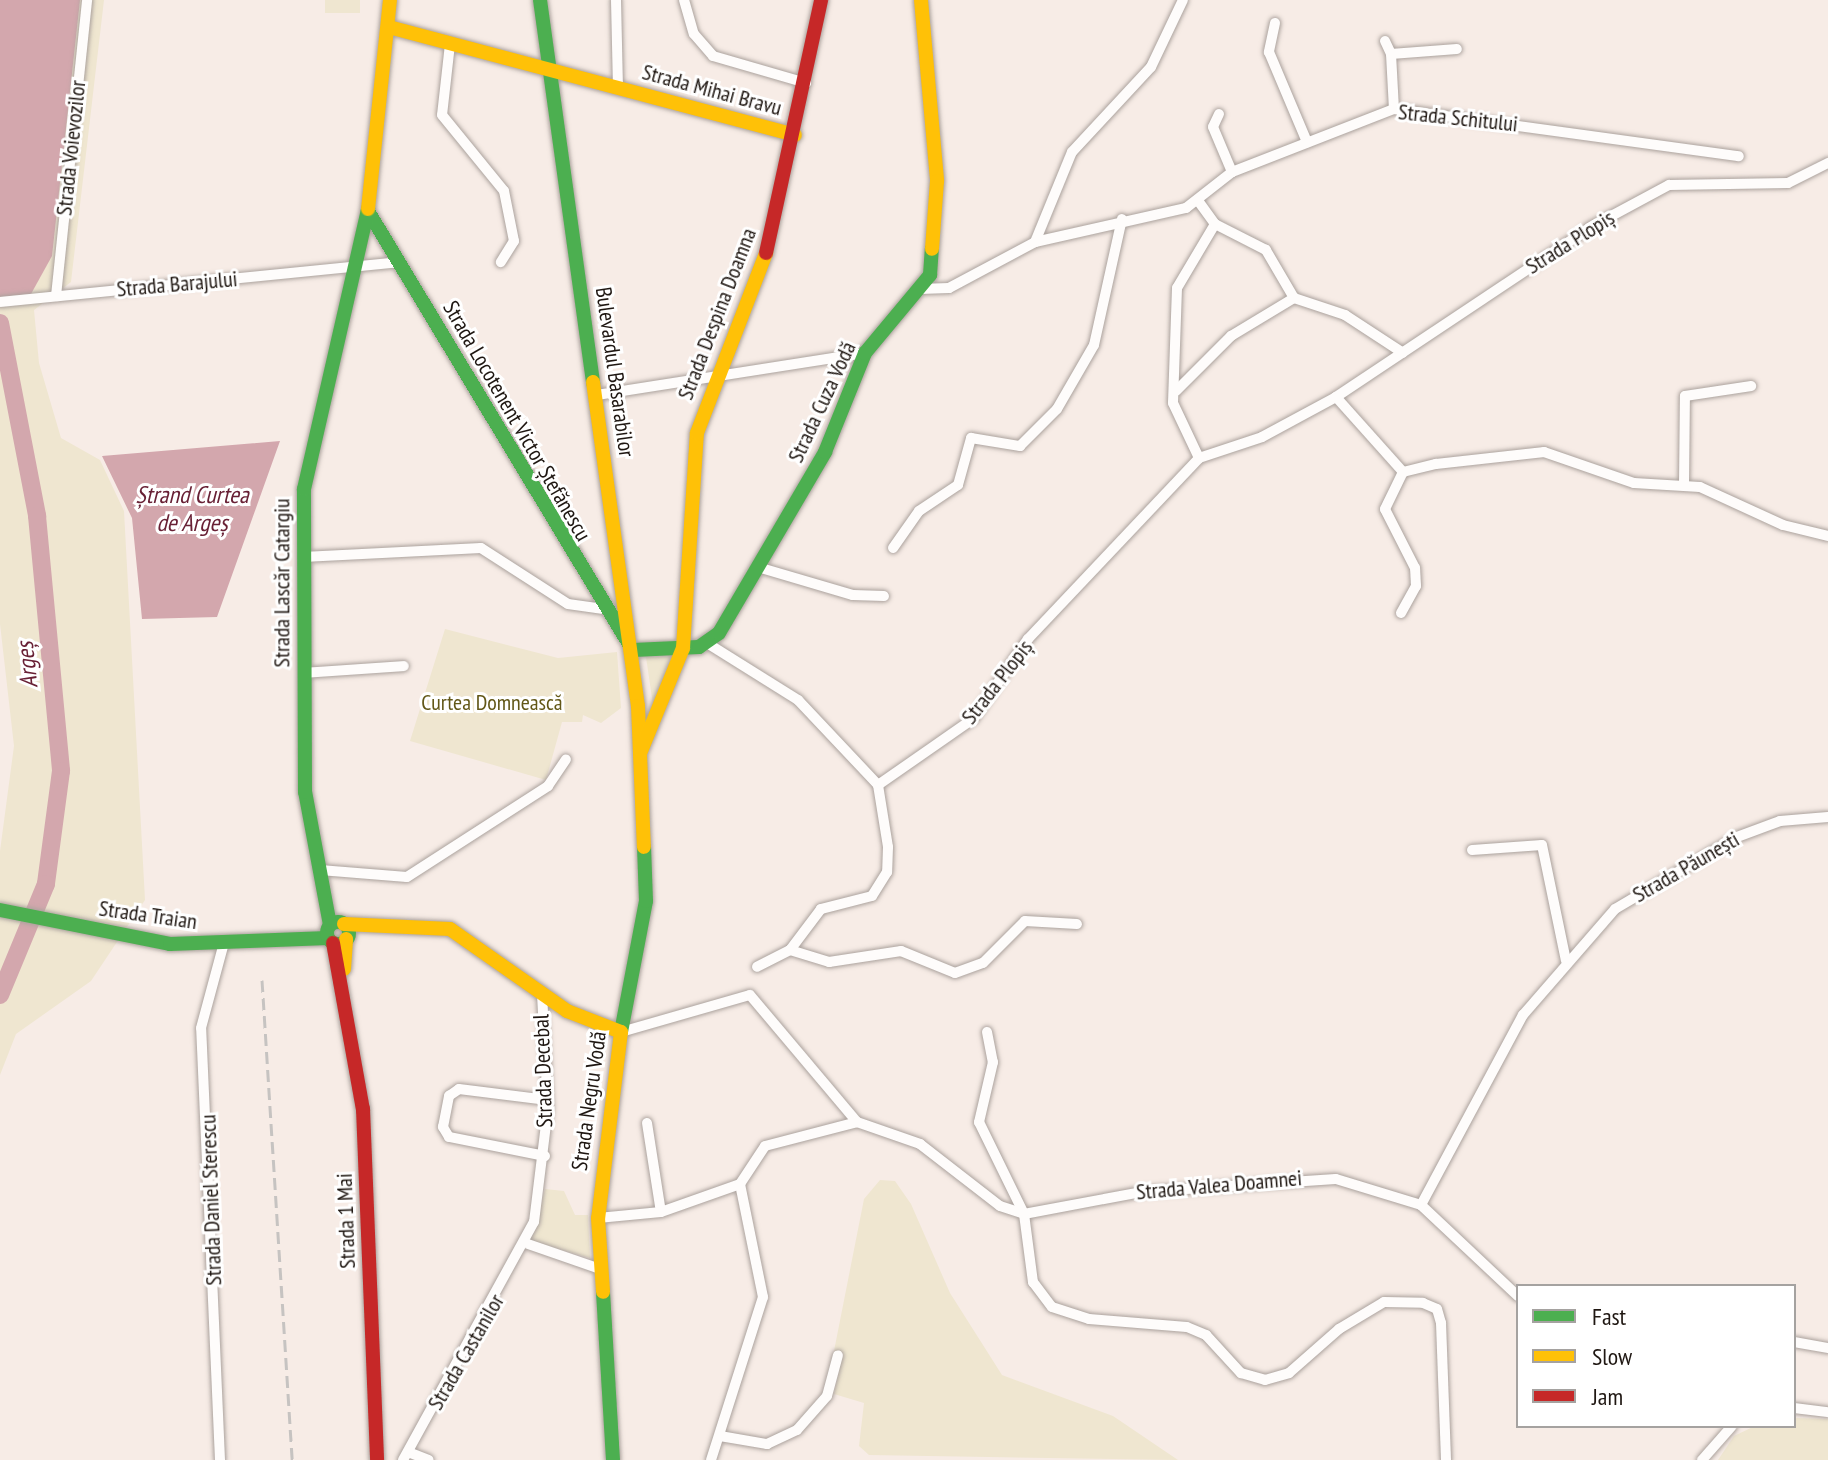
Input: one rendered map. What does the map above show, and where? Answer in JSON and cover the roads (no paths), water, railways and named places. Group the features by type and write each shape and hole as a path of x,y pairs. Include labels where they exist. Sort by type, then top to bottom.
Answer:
{"main road":[{"name":"Strada Lascăr Catargiu","path":"337,932 327,901 305,792 303,557 306,473 368,211 390,0"},
{"name":"Bulevardul Basarabilor","path":"540,0 633,650 641,751"},
{"name":"Strada Despina Doamna","path":"641,751 683,648 694,454 714,376 773,234 821,0"},
{"name":"Strada Cuza Vodă","path":"710,645 761,568 825,452 865,353 920,289 932,267 937,181 921,0"},
{"name":"Strada Mihai Bravu","path":"389,27 795,135"},
{"name":"Strada Locotenent Victor Ștefănescu","path":"368,211 602,609 633,650"},
{"path":"633,650 710,645"},
{"name":"Strada Negru Vodă","path":"613,1460 598,1218 621,1032 646,901 641,751"},
{"name":"Strada Traian","path":"0,910 144,941 224,943 292,938 379,925 437,926 466,936 542,993 621,1032"},
{"name":"Strada 1 Mai","path":"337,932 363,1109 377,1460"}],"street":[{"name":"Strada Voievozilor","path":"56,296 87,0"},
{"name":"Strada Mihai Bravu","path":"616,0 618,88"},
{"name":"Strada Mihai Bravu","path":"684,0 694,34 713,56 806,83"},
{"path":"1035,242 1072,152 1151,67 1183,0"},
{"path":"1275,23 1269,52 1307,142"},
{"path":"1385,41 1391,54 1394,109"},
{"path":"450,44 442,115 504,191 514,241 501,262"},
{"path":"1391,54 1457,49"},
{"name":"Strada Schitului","path":"920,289 949,288 1035,242 1199,202 1232,172 1394,109 1739,156"},
{"path":"1219,114 1211,121 1232,172"},
{"name":"Strada Plopiș","path":"878,785 973,719 1028,639 1199,458 1262,437 1336,397 1589,228 1669,185 1788,183 1828,163"},
{"path":"1199,202 1215,224 1266,250 1294,298 1345,315 1403,353"},
{"path":"893,548 919,511 958,485 971,438 1020,446 1057,409 1094,345 1122,219"},
{"path":"1199,458 1174,413 1175,297 1215,224"},
{"name":"Strada Barajului","path":"0,302 354,269 398,262"},
{"path":"1176,391 1231,336 1294,298"},
{"path":"597,395 865,353"},
{"path":"1684,485 1685,396 1751,386"},
{"path":"1336,397 1403,472"},
{"path":"1403,472 1544,452 1634,483 1684,485 1828,536"},
{"path":"1401,613 1417,580 1385,509 1403,472"},
{"path":"303,557 481,548 568,604 602,609"},
{"path":"761,568 853,595 884,596"},
{"path":"710,645 798,700 878,785 888,847 884,880 865,899 821,909 790,950 757,967"},
{"path":"304,673 404,666"},
{"path":"320,870 407,877 548,786 566,759"},
{"name":"Strada Păunești","path":"1421,1205 1516,1027 1566,961 1615,909 1713,848 1780,821 1828,817"},
{"path":"1472,850 1542,845 1566,961"},
{"path":"790,950 829,962 901,951 961,973 983,963 1025,921 1077,924"},
{"name":"Strada Daniel Sterescu","path":"220,1460 201,1028 224,943"},
{"name":"Strada Decebal","path":"528,1244 545,1156 547,1100 542,993"},
{"path":"621,1032 750,995 857,1122 920,1144 1000,1206 1024,1214"},
{"path":"987,1032 993,1062 979,1122 1024,1214 1033,1282 1052,1307 1089,1319 1187,1327 1251,1378 1289,1373 1339,1329 1384,1302 1400,1299 1437,1309 1446,1460"},
{"path":"545,1156 449,1137 443,1127 449,1096 459,1089 547,1100"},
{"path":"598,1218 661,1212 740,1184 765,1146 857,1122"},
{"path":"647,1123 661,1212"},
{"name":"Strada Valea Doamnei","path":"1024,1214 1141,1192 1314,1177 1421,1205 1516,1294"},
{"path":"711,1460 763,1297 740,1184"},
{"path":"528,1244 600,1269"},
{"name":"Strada Castanilor","path":"405,1456 528,1244"},
{"path":"1796,1342 1828,1348"},
{"path":"720,1436 767,1444 797,1430 827,1396 838,1355"},
{"path":"1796,1408 1828,1412"},
{"path":"1702,1460 1730,1428"},
{"path":"405,1456 429,1460"}],"water":[{"path":"0,0 80,0 52,256 31,294 0,297"},
{"name":"Ștrand Curtea de Argeș","path":"280,441 217,617 142,619 132,518 102,456"}],"waterway":[{"name":"Argeș","path":"0,323 37,516 61,771 46,884 0,995"}],"railway":[{"path":"262,980 292,1460"}],"park label":[{"name":"Curtea Domnească","path":"492,703"}]}
